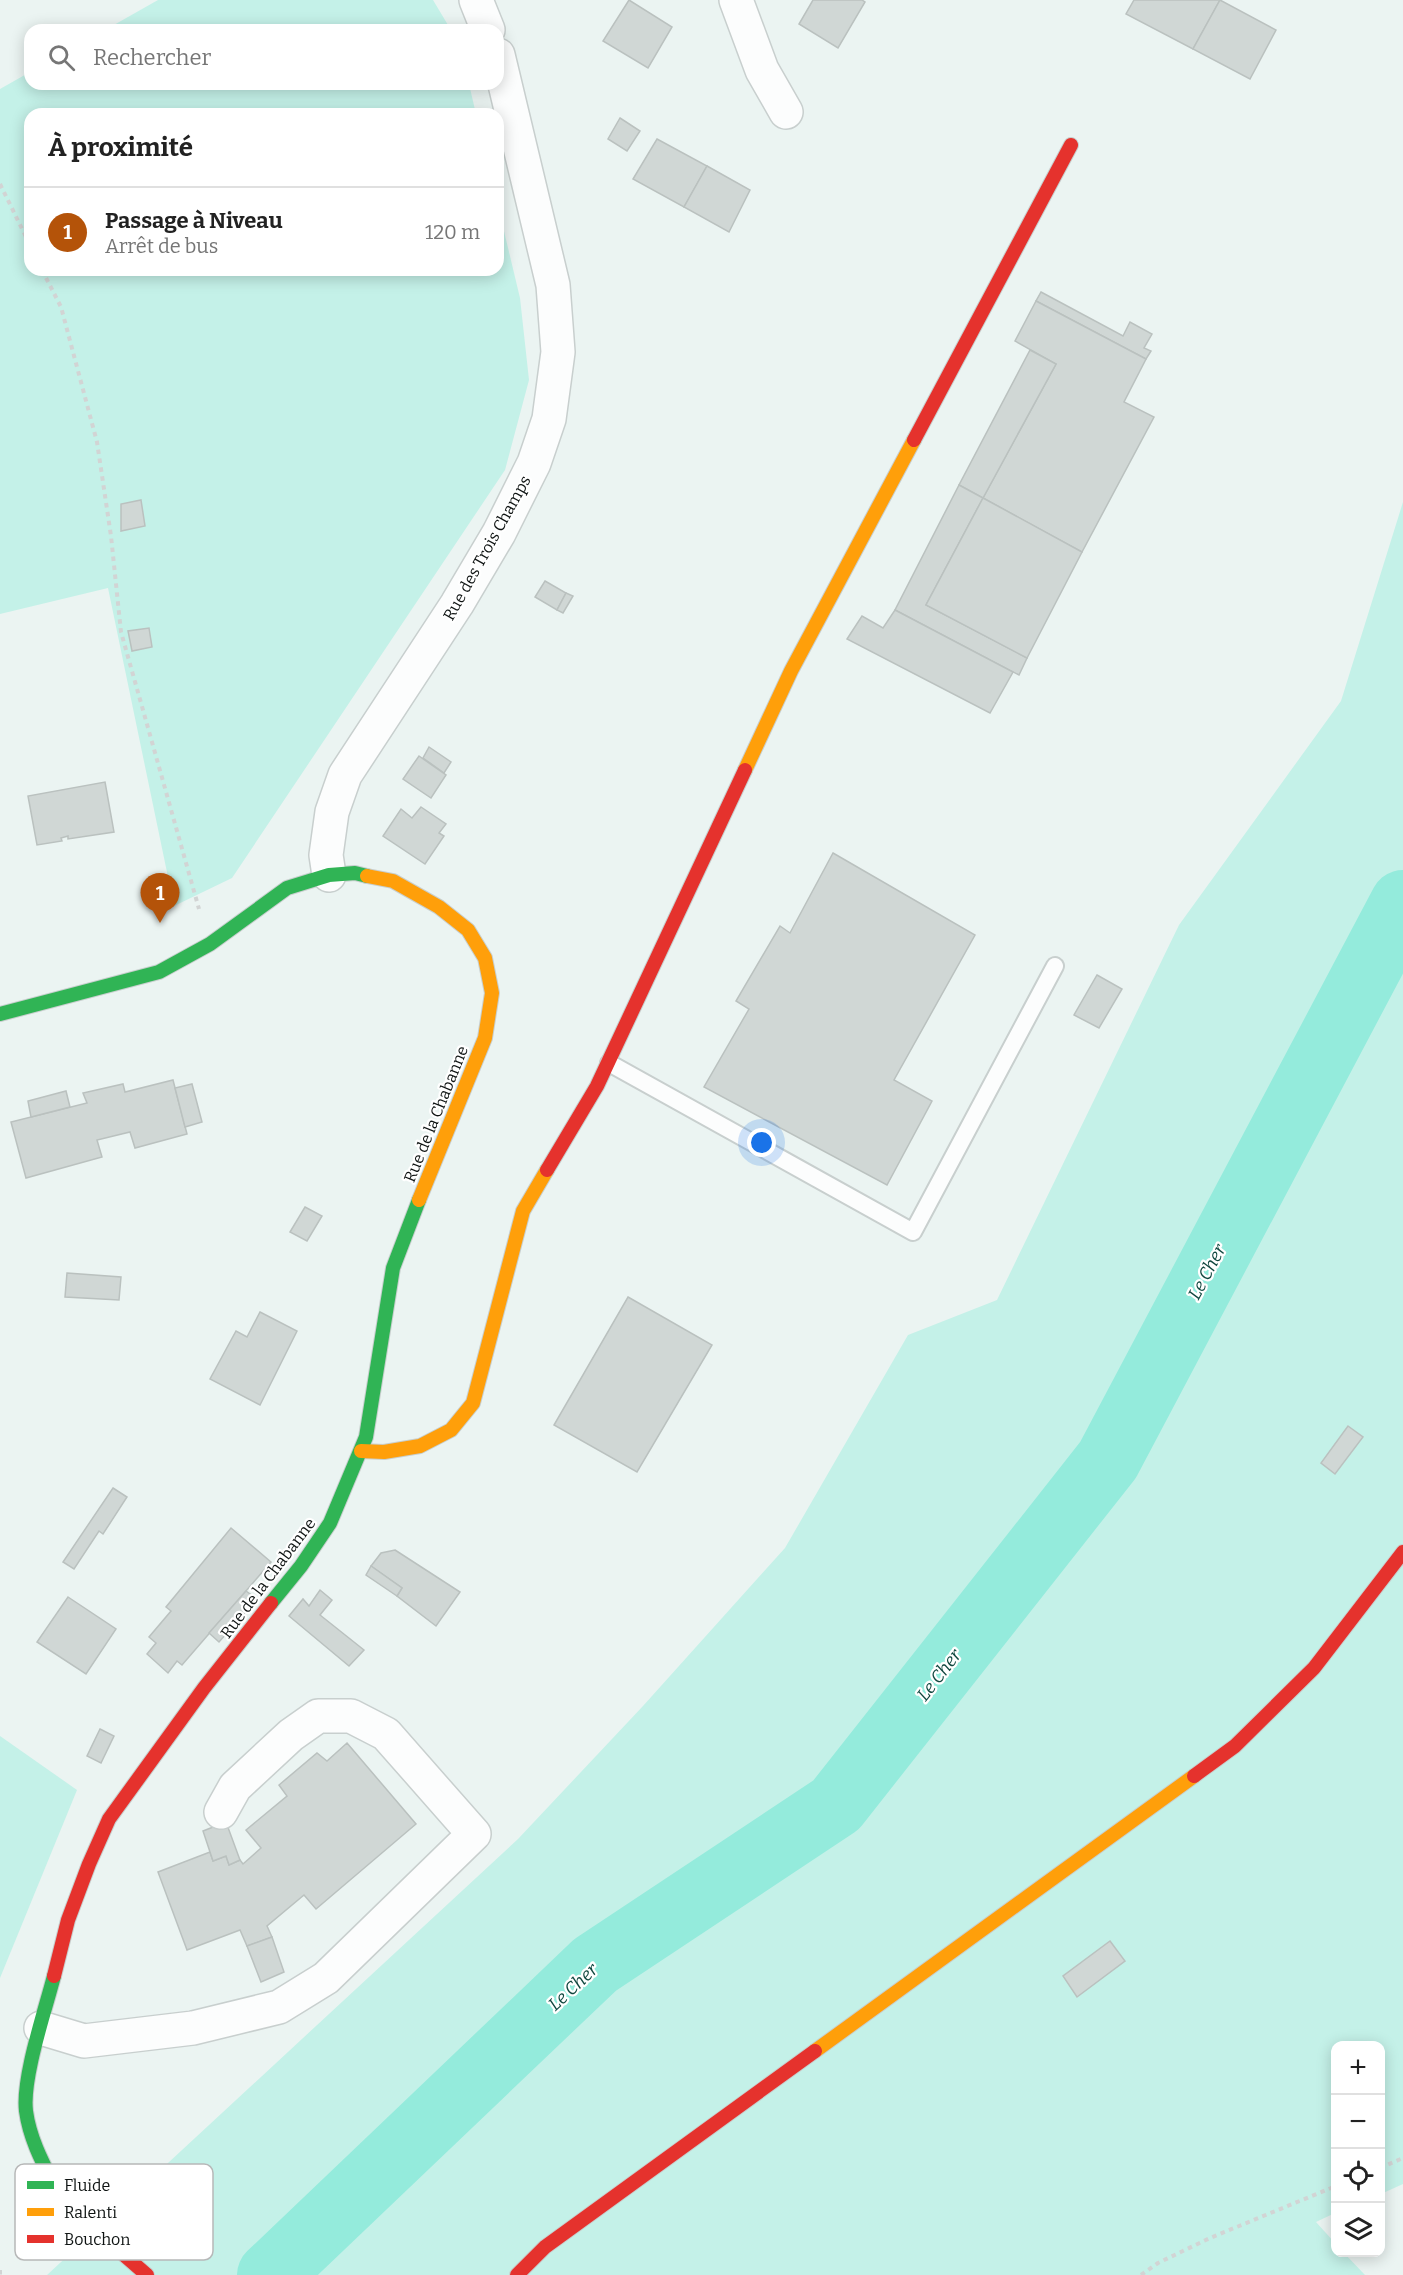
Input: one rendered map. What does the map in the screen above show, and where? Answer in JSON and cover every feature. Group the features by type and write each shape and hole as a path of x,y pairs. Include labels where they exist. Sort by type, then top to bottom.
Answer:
{"street":[{"path":"476,0 486,24"},
{"path":"736,0 762,70 786,112"},
{"name":"Rue des Trois Champs","path":"329,875 326,855 332,812 345,775 457,604 499,533 534,464 549,419 558,352 552,285 504,81"},
{"path":"361,1451 384,1452 420,1446 451,1430 473,1403 523,1211 609,1063 791,671 1071,145"},
{"name":"Rue de la Chabanne","path":"0,1014 159,972 210,944 287,888 329,875 355,873 393,881 439,907 468,930 485,958 492,993 485,1038 406,1230 393,1268 366,1437 330,1523 301,1566 204,1688 109,1819 89,1864 69,1920 29,2075 27,2110 34,2144 44,2164"},
{"path":"517,2275 545,2247 1235,1746 1314,1668 1403,1552"},
{"path":"41,2028 84,2041 193,2028 279,2007 326,1977 474,1834 386,1734 351,1716 318,1716 291,1735 235,1787 221,1812"},
{"name":"Rue de la Chabanne","path":"130,2260 147,2275"}],"lane":[{"path":"609,1063 913,1232 1054,966"}],"path":[{"path":"0,184 24,233"},
{"path":"45,276 60,307 97,442 122,632 210,944"},
{"path":"1385,2166 1403,2158"},
{"path":"1142,2275 1158,2262 1331,2188"},
{"path":"0,2270 0,2275"}],"green space":[{"path":"158,0 433,0 447,24 116,24"},
{"path":"24,75 24,90 470,90 475,108 24,108 24,276 504,276 504,231 520,298 529,380 505,470 232,878 174,906 108,588 0,614 0,89"},
{"path":"1403,502 1403,2184 1385,2192 1385,2041 1331,2041 1331,2215 1316,2222 1331,2239 1331,2257 1348,2257 1365,2275 47,2275 63,2260 213,2260 213,2164 167,2164 518,1839 643,1706 785,1548 908,1335 997,1300 1179,925 1341,701"},
{"path":"0,1736 77,1790 0,1978"}],"building":[{"path":"629,0 672,27 648,68 603,41"},
{"path":"813,0 862,0 865,2 838,48 799,24"},
{"path":"1134,0 1220,0 1193,49 1126,14"},
{"path":"1220,0 1276,30 1250,79 1193,49"},
{"path":"620,118 640,131 627,151 608,139"},
{"path":"657,139 707,166 684,207 633,179"},
{"path":"707,166 750,190 729,232 684,207"},
{"path":"1041,292 1123,336 1130,322 1152,334 1144,348 1151,351 1146,359 1036,301"},
{"path":"1036,301 1146,359 1124,402 1154,417 1082,552 983,498 1056,364 1015,341"},
{"path":"1030,350 1056,364 983,498 959,485"},
{"path":"959,485 983,498 926,605 1027,658 1019,675 895,610"},
{"path":"983,498 1082,552 1027,658 926,605"},
{"path":"141,500 145,526 121,531 121,504"},
{"path":"545,581 566,593 557,610 535,597"},
{"path":"566,593 573,596 563,613 557,610"},
{"path":"895,610 1013,672 990,713 847,639 862,616 883,628"},
{"path":"149,628 152,647 132,651 128,631"},
{"path":"429,747 451,762 444,773 423,758"},
{"path":"419,756 446,775 431,798 403,779"},
{"path":"105,782 114,832 68,839 68,836 61,838 62,841 37,845 28,796"},
{"path":"421,807 446,824 439,833 444,836 425,864 383,836 401,809 412,818"},
{"path":"833,853 975,935 894,1080 932,1101 887,1185 704,1087 749,1009 736,1001 780,926 790,933"},
{"path":"1097,975 1122,989 1099,1028 1074,1015"},
{"path":"173,1080 187,1134 135,1148 130,1132 97,1140 102,1157 26,1178 11,1122 87,1103 83,1093 123,1084 125,1092"},
{"path":"192,1084 202,1122 185,1127 175,1088"},
{"path":"66,1091 70,1107 31,1117 28,1101"},
{"path":"305,1207 322,1216 307,1241 290,1232"},
{"path":"67,1273 121,1277 119,1300 65,1297"},
{"path":"628,1297 712,1345 637,1472 554,1425"},
{"path":"260,1312 297,1331 260,1405 210,1379 236,1331 247,1337"},
{"path":"1348,1426 1363,1437 1335,1474 1321,1463"},
{"path":"113,1488 127,1497 103,1534 99,1531 74,1569 63,1562"},
{"path":"231,1528 271,1562 182,1665 177,1661 168,1673 147,1654 156,1643 149,1637 171,1611 166,1607"},
{"path":"395,1550 460,1592 436,1626 397,1596 402,1588 371,1566 381,1553"},
{"path":"371,1566 402,1588 397,1596 366,1575"},
{"path":"320,1590 332,1600 320,1615 364,1650 349,1666 289,1616 303,1599 309,1606"},
{"path":"246,1591 257,1599 219,1642 209,1633"},
{"path":"68,1597 116,1629 86,1674 37,1642"},
{"path":"100,1729 114,1736 101,1763 87,1756"},
{"path":"347,1743 416,1824 316,1909 304,1895 267,1926 272,1937 247,1946 240,1930 187,1950 158,1872 210,1852 213,1861 226,1856 229,1865 240,1860 243,1864 261,1848 246,1830 287,1796 279,1785 317,1753 327,1761"},
{"path":"226,1822 240,1860 229,1865 226,1856 213,1861 203,1831"},
{"path":"272,1937 284,1972 261,1982 247,1946"},
{"path":"1110,1941 1125,1961 1077,1997 1063,1976"}],"waterway":[{"name":"Le Cher","path":"270,2275 595,1965 836,1805 1108,1460 1403,903"}],"traffic: fast":[{"path":"0,1014 159,972 210,944 287,888 329,875 355,873 367,876"},
{"path":"271,1603 301,1566 330,1523 366,1437 393,1268 419,1200"},
{"path":"44,2164 28,2122 26,2097 31,2063 54,1976"}],"traffic: slow":[{"path":"745,770 791,671 914,440"},
{"path":"367,876 393,881 439,907 468,930 485,958 492,993 485,1038 419,1200"},
{"path":"361,1451 384,1452 420,1446 451,1430 473,1403 523,1211 547,1170"},
{"path":"815,2051 1194,1776"}],"traffic: jam":[{"path":"914,440 1071,145"},
{"path":"547,1170 597,1086 745,770"},
{"path":"1194,1776 1235,1746 1314,1668 1403,1552"},
{"path":"54,1976 68,1920 109,1819 204,1688 271,1603"},
{"path":"517,2275 545,2247 815,2051"},
{"path":"130,2260 147,2275"}],"place":[{"name":"Passage à Niveau","path":"160,923"}]}
